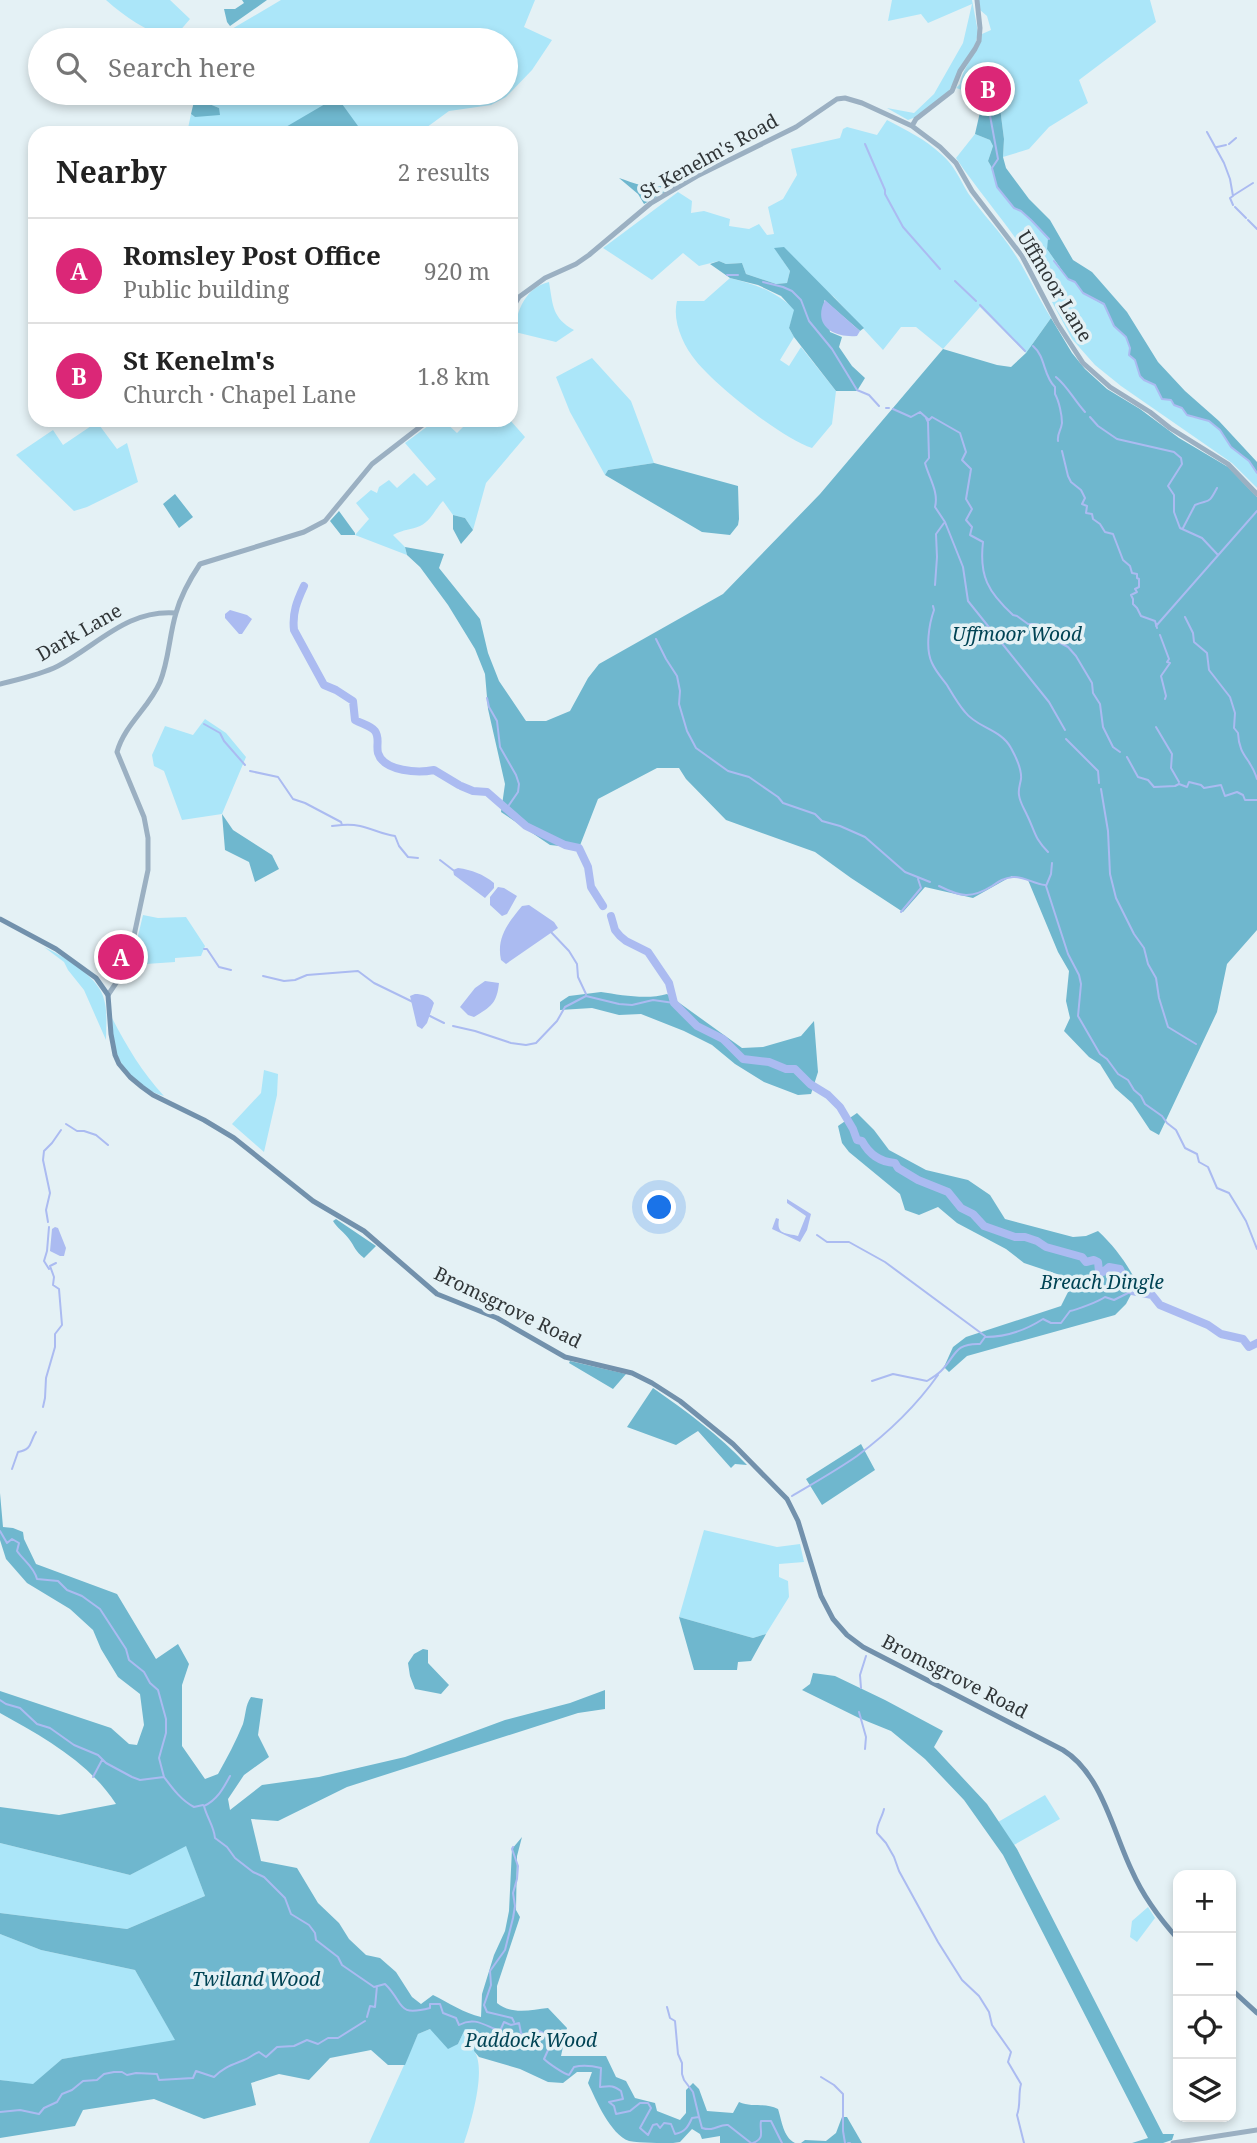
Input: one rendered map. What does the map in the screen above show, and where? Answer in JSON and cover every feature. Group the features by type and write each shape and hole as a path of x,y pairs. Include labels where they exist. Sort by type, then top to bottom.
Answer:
{"main road":[{"path":"0,919 85,968 108,995"},
{"name":"Bromsgrove Road","path":"108,995 111,1034 119,1064 130,1077 153,1095 234,1138 313,1201 363,1231 437,1294 497,1318 565,1357 632,1373 652,1383 680,1401 733,1444 788,1499 821,1596 833,1619 847,1635 863,1647 1063,1750 1086,1769 1140,1888 1174,1933"},
{"path":"1236,1994 1257,2013"}],"street":[{"path":"909,124 951,91 960,71 975,49 980,28 977,0"},
{"name":"St Kenelm's Road","path":"518,299 545,278 589,255 651,203 697,176 796,127 837,99 845,98 862,103 909,124"},
{"name":"Uffmoor Lane","path":"909,124 940,147 960,170 972,191 1022,256 1057,323 1083,363 1110,387 1228,464 1257,494"},
{"path":"108,995 129,959 148,870 148,838 144,817 117,752 125,732 155,692 176,613 185,590 200,564 304,532 326,521 372,464 420,427"},
{"name":"Dark Lane","path":"0,684 34,676 56,667 136,617 176,613"},
{"path":"1173,2143 1257,2130"}],"shaded area":[{"path":"106,0 170,0 190,19 182,28 145,28"},
{"path":"281,0 535,0 524,27 552,40 532,70 518,85 518,28 233,28"},
{"path":"892,0 972,0 978,32 972,51 949,91 916,117 908,120 887,108 914,113 934,94 963,43 972,4 928,23 921,14 888,21"},
{"path":"978,0 1150,0 1156,22 1079,80 1088,103 1049,127 1029,149 1003,157 1004,139 999,100 983,99 956,88 982,34 991,30 987,16 980,10"},
{"path":"212,105 491,105 449,111 429,126 188,126 191,114 195,117 219,108"},
{"path":"887,120 922,139 946,159 973,201 1019,261 1051,318 1026,353 980,307 943,349 916,327 901,327 883,350 834,297 775,249 790,271 787,283 776,284 746,274 742,263 726,264 719,261 699,266 683,253 652,280 603,248 678,192 692,201 691,213 704,211 730,219 729,226 749,229 759,224 767,235 774,234 768,207 783,199 797,175 791,149 840,138 843,129 847,127 877,135"},
{"path":"975,134 990,140 993,146 988,161 997,187 1014,208 1021,211 1049,239 1047,249 1068,279 1075,282 1083,293 1104,304 1114,326 1126,337 1130,355 1135,360 1140,376 1155,385 1162,399 1171,400 1191,417 1209,421 1220,430 1231,447 1249,461 1257,473 1257,488 1232,463 1121,386 1095,365 1072,339 1052,302 1057,299 1031,254 1027,255 956,158"},
{"path":"730,278 764,289 795,310 789,328 794,337 780,360 789,366 801,347 836,391 832,424 812,448 784,434 734,397 696,361 683,340 677,325 677,301 704,301"},
{"path":"549,282 557,316 574,330 556,342 518,333 520,308 528,294"},
{"path":"825,300 860,331 857,336 840,335 823,323 821,317"},
{"path":"592,358 631,401 654,463 608,470 605,475 570,412 556,377"},
{"path":"90,427 101,427 117,449 127,443 138,482 74,511 16,455 53,430 63,445"},
{"path":"427,427 451,427 457,433 463,427 516,427 525,437 486,483 473,530 465,518 453,515 443,501 424,524 393,535 405,547 407,555 355,535 369,519 356,503 371,490 377,493 379,487 389,480 397,488 414,473 427,486 436,479 405,443"},
{"path":"230,610 252,619 242,634 225,618 225,614"},
{"path":"205,719 226,733 246,757 222,814 182,820 164,771 154,766 152,755 165,726 193,735"},
{"path":"458,868 486,877 494,883 494,888 485,898 454,875 453,870"},
{"path":"498,887 517,896 507,914 502,916 490,905 490,897"},
{"path":"529,905 554,922 558,928 506,964 501,960 502,937 522,906"},
{"path":"143,915 158,918 186,917 205,946 201,956 175,958 175,962 131,965"},
{"path":"44,947 78,967 99,988 106,1007 106,1040 84,990 64,962"},
{"path":"485,981 499,983 495,1000 474,1017 468,1015 460,1007 475,988"},
{"path":"410,996 426,996 434,1003 422,1029 417,1026"},
{"path":"112,1018 135,1059 164,1096 140,1084 121,1063 114,1046"},
{"path":"264,1070 278,1074 277,1095 264,1152 232,1124 261,1093"},
{"path":"787,1199 811,1214 807,1230 800,1242 772,1229 776,1218 779,1219 781,1231 798,1236 806,1216 787,1203"},
{"path":"58,1228 66,1248 64,1256 50,1251 52,1229"},
{"path":"704,1530 777,1547 800,1544 804,1562 779,1564 779,1577 788,1581 789,1597 766,1634 753,1638 679,1617"},
{"path":"1045,1795 1060,1819 1014,1845 998,1822"},
{"path":"0,1843 130,1875 186,1845 205,1896 127,1929 0,1913"},
{"path":"1148,1907 1155,1918 1137,1942 1130,1937 1132,1921"},
{"path":"0,1934 41,1950 135,1970 176,2041 62,2059 33,2085 0,2080"},
{"path":"430,2029 458,2044 465,2029 477,2029 474,2051 478,2059 478,2082 474,2110 464,2143 369,2143 418,2034"}],"green space":[{"path":"242,0 267,0 230,26 224,9 235,9 244,3"},
{"path":"983,99 999,100 1006,168 1029,199 1050,220 1073,260 1092,272 1127,312 1158,362 1257,462 1257,473 1249,461 1231,447 1220,430 1209,421 1187,415 1171,400 1162,399 1155,385 1140,376 1135,360 1129,355 1130,348 1126,337 1114,326 1104,305 1083,293 1075,282 1068,279 1047,249 1048,239 1031,220 1014,208 997,187 988,161 993,146 990,140 975,134"},
{"path":"193,105 212,105 219,108 220,115 195,117 191,114"},
{"path":"323,105 343,105 358,126 288,126"},
{"path":"689,173 689,178 644,204 638,194 619,178 655,187"},
{"path":"784,247 864,328 860,331 824,300 830,332 842,337 839,347 852,366 865,378 857,391 836,391 794,337 789,328 794,310 781,296 758,285 730,278 710,264 719,261 726,264 742,263 746,274 776,284 787,283 790,271 774,248"},
{"name":"Uffmoor Wood","path":"1051,318 1072,353 1107,389 1179,438 1228,467 1257,497 1257,930 1227,964 1217,1012 1159,1135 1150,1130 1132,1103 1115,1088 1100,1064 1089,1057 1064,1031 1070,1018 1066,1001 1069,971 1058,952 1028,880 1012,876 973,898 925,887 903,912 815,852 726,820 686,779 679,768 657,768 598,799 579,848 550,845 501,812 505,784 488,709 485,674 475,649 448,605 420,567 407,555 405,547 444,554 439,568 480,619 488,653 499,681 526,721 546,721 570,711 599,664 723,594 820,494 943,349 1011,367 1026,353"},
{"path":"654,463 738,486 739,519 730,535 702,532 605,475 608,470"},
{"path":"175,494 193,517 179,528 163,504"},
{"path":"339,511 355,535 341,535 330,521"},
{"path":"453,515 465,518 473,530 461,544 453,529"},
{"path":"222,814 233,830 272,855 279,869 255,882 249,862 225,850"},
{"path":"601,992 643,997 667,994 742,1048 763,1047 801,1036 814,1021 818,1072 811,1094 798,1095 764,1082 735,1064 712,1045 641,1014 619,1015 592,1008 560,1010 560,1002 569,996"},
{"name":"Breach Dingle","path":"857,1113 889,1150 926,1170 968,1180 990,1195 1005,1219 1073,1237 1098,1231 1120,1255 1137,1283 1126,1304 1115,1315 967,1356 949,1372 944,1367 953,1347 966,1337 1061,1306 1071,1286 1063,1276 1024,1263 1006,1249 957,1223 938,1207 919,1215 905,1210 900,1194 849,1152 842,1143 838,1126"},
{"path":"336,1219 376,1246 364,1258 333,1221"},
{"path":"570,1361 626,1374 613,1389 569,1363"},
{"path":"653,1388 714,1434 747,1465 735,1464 731,1468 698,1431 676,1445 627,1427"},
{"path":"861,1444 875,1470 822,1505 806,1479"},
{"path":"0,1493 3,1527 23,1532 36,1564 117,1594 156,1659 178,1644 189,1664 182,1685 182,1746 205,1779 218,1774 243,1724 251,1697 263,1699 258,1735 269,1757 244,1775 228,1799 230,1810 262,1785 319,1777 405,1757 505,1720 570,1703 605,1690 605,1709 578,1713 347,1787 278,1821 251,1819 261,1861 297,1868 318,1903 339,1923 349,1939 366,1955 380,1958 396,1972 412,1997 421,2004 433,1995 481,2017 482,1994 494,1955 505,1931 509,1911 512,1849 522,1837 517,1856 516,1910 520,1917 497,1986 497,2003 515,2010 548,2008 567,2028 561,2056 606,2056 616,2077 626,2081 635,2098 655,2103 657,2111 680,2120 686,2113 686,2090 693,2083 699,2089 707,2111 733,2113 739,2102 778,2109 785,2133 795,2143 720,2143 720,2136 702,2139 700,2134 692,2129 680,2142 629,2141 616,2131 599,2107 588,2083 592,2072 577,2072 563,2083 548,2082 520,2069 479,2057 474,2051 476,2029 465,2029 458,2044 448,2049 430,2029 418,2034 405,2065 388,2065 371,2050 330,2058 309,2080 279,2074 251,2083 256,2105 204,2119 154,2099 83,2110 75,2126 0,2138 0,2080 33,2084 62,2059 175,2040 135,1970 41,1950 0,1934 0,1913 127,1929 205,1896 186,1846 130,1875 0,1843 0,1807 59,1815 116,1804 93,1775 79,1763 0,1713 0,1691 111,1728 129,1744 137,1745 144,1725 140,1694 118,1677 93,1630 70,1609 27,1583 6,1559 0,1540"},
{"path":"679,1617 753,1638 766,1634 751,1661 738,1662 737,1670 694,1670"},
{"path":"423,1649 428,1650 428,1663 449,1685 441,1694 415,1689 408,1663 414,1654"},
{"path":"813,1673 835,1676 943,1731 934,1747 987,1804 1017,1849 1163,2134 1174,2134 1172,2140 1163,2143 1132,2143 1148,2138 1003,1855 964,1800 925,1759 891,1731 802,1690 810,1684"},
{"path":"842,2117 847,2117 862,2143 801,2143 805,2140 826,2141 836,2133"}],"waterway":[{"path":"989,110 998,159 992,168 997,187 1014,208 1021,211 1049,239"},
{"path":"1207,132 1230,179 1233,196 1230,198 1233,205"},
{"path":"1229,144 1236,138"},
{"path":"865,144 885,194 903,227 940,269"},
{"path":"1217,147 1226,145"},
{"path":"1234,195 1253,183"},
{"path":"1235,207 1246,218"},
{"path":"1248,220 1257,229"},
{"path":"1054,261 1083,293 1104,304 1114,326 1126,337 1130,348 1129,355 1135,360 1140,376 1155,385 1162,399 1171,400 1187,415 1209,421 1220,430 1231,447 1249,461 1257,473"},
{"path":"727,275 738,275"},
{"path":"955,281 976,301"},
{"path":"763,282 792,291 801,300 809,321 832,349 857,390 869,395 879,406"},
{"path":"980,305 1025,351"},
{"path":"1033,346 1055,387 1062,420 1058,441"},
{"path":"1056,377 1085,412"},
{"path":"893,409 911,417 920,412 929,420 932,417 960,433 966,452 962,460 971,469 966,499 972,509 966,520 972,527 970,535 983,542 982,565 991,591 1013,615 1028,624 1043,627 1049,637 1068,647 1076,656 1092,683 1093,693 1100,704 1103,727 1113,747 1120,752"},
{"path":"1090,417 1117,439 1174,452 1181,458 1182,464 1168,486 1174,495 1174,512 1180,528 1202,538 1218,555"},
{"path":"926,418 929,458 925,463 935,490 935,507 945,522 963,567 968,601 1049,702 1065,730"},
{"path":"1062,451 1068,476 1085,498 1082,504 1087,506 1086,513 1092,514 1093,519 1105,532 1113,534 1123,560 1130,566 1132,573 1137,574 1139,587 1135,589 1137,592 1131,595 1133,604 1141,616 1155,621 1157,628"},
{"path":"1183,528 1195,505 1210,499 1217,488"},
{"path":"1156,626 1257,511"},
{"path":"935,585 936,534 944,523"},
{"path":"304,586 296,607 294,630 324,685 353,701 355,720 375,731 378,753 387,764 403,770 434,770 459,785"},
{"path":"933,606 928,644 932,663 965,712 1001,737 1011,748 1021,771 1020,801 1037,838 1048,852"},
{"path":"1185,617 1193,633 1194,642 1207,653 1209,670 1230,697 1235,713 1234,728 1257,779"},
{"path":"1160,635 1169,659 1167,662 1170,663 1161,676 1165,699"},
{"path":"656,639 677,676 679,704 687,731 696,748 728,771 749,777 783,803 865,837 905,872 930,882"},
{"path":"487,698 497,721 500,747 519,784 518,792 507,808"},
{"path":"204,724 220,733 245,765"},
{"path":"1156,727 1172,754 1171,768 1179,782"},
{"path":"1066,739 1098,771 1099,783"},
{"path":"1127,757 1138,777 1148,780 1154,787 1179,784 1187,787 1189,782 1204,788 1221,785 1225,796 1237,792 1243,795 1245,800 1257,800"},
{"path":"250,771 278,777 293,799 341,822 342,825 357,825 395,836 408,857 418,858"},
{"path":"461,786 473,791 487,792 526,826 565,845 579,848 588,867 591,887 603,906"},
{"path":"1101,789 1108,831 1110,874 1116,898 1144,948 1148,964 1156,978 1168,1027 1196,1044"},
{"path":"332,826 342,825"},
{"path":"440,860 453,870"},
{"path":"1052,863 1046,886 1068,954 1079,975 1081,984 1078,1016 1100,1054 1118,1074 1128,1080 1145,1104 1176,1130 1185,1148 1197,1154 1199,1162 1208,1167 1217,1188 1229,1193 1246,1221 1257,1249"},
{"path":"939,886 972,895 1013,877 1045,885"},
{"path":"901,912 921,888 918,879"},
{"path":"611,916 620,936 648,952 669,983 674,1003 697,1026 723,1039 743,1059 795,1069 840,1107 857,1140 862,1141 876,1156 895,1163 898,1168 918,1180 948,1192 961,1208 973,1214 984,1226 1015,1237 1037,1241 1046,1247 1082,1257 1086,1262 1094,1260 1098,1262 1099,1271 1103,1272 1109,1267 1120,1269 1132,1291 1152,1295 1160,1305 1208,1325 1221,1334 1243,1339 1249,1347 1257,1343"},
{"path":"550,931 577,964 578,977 586,994"},
{"path":"204,949 207,949 219,967 231,970"},
{"path":"263,976 284,981 307,975 358,971 374,983 413,1002"},
{"path":"453,1026 526,1045 536,1043 557,1021 565,1007 586,996 619,1004 632,1005 653,1000 674,1003"},
{"path":"430,1016 444,1023"},
{"path":"66,1124 77,1131 96,1135 108,1145"},
{"path":"48,1222 46,1210 50,1193 43,1160 44,1151 61,1130"},
{"path":"49,1227 44,1261 49,1269"},
{"path":"817,1235 827,1242 849,1242 885,1262 985,1336"},
{"path":"43,1407 46,1378 55,1347 55,1334 62,1325 59,1289 53,1285 54,1277 50,1266 56,1263"},
{"path":"872,1381 893,1374 927,1381 939,1372 960,1348 980,1344 985,1337 1015,1332 1043,1319 1051,1323 1061,1323 1070,1311 1105,1297 1114,1300 1132,1291"},
{"path":"792,1496 849,1461 880,1438 911,1408 938,1375"},
{"path":"12,1469 18,1452 28,1447 36,1432"},
{"path":"0,1531 7,1543 12,1539 19,1543 17,1551 37,1579 58,1581 67,1590 82,1596 100,1609 126,1649 129,1660 144,1672 158,1690 166,1719 166,1733 159,1758 164,1777"},
{"path":"861,1688 860,1675 866,1656"},
{"path":"0,1700 20,1708 37,1724 50,1728 74,1745 98,1755 106,1763 132,1777 140,1780 164,1777 189,1804 194,1807 203,1805"},
{"path":"859,1712 866,1737 865,1749"},
{"path":"93,1777 102,1760"},
{"path":"230,1776 216,1797 204,1806 215,1838 227,1847 235,1858 264,1877 285,1898 291,1914 309,1925 316,1940 338,1957 342,1965 374,1987 385,1984 402,2007 411,2011 430,2008 430,2004 440,2004 443,2013 456,2018 459,2025 470,2021 500,2031 504,2022 511,2025 519,2023 521,2033 533,2041 539,2031 549,2036 549,2048 544,2059 569,2075 574,2067 601,2068 600,2087 611,2086 621,2091 623,2099 609,2102 614,2106 616,2114 630,2111 640,2103 648,2103 651,2108 640,2128 648,2135 653,2125 657,2124 660,2128 664,2123 671,2124 675,2134 678,2133 686,2129 692,2118 699,2117 702,2128 728,2125 751,2143"},
{"path":"884,1809 877,1833 894,1857 938,1942 962,1980 979,1996 989,2012 992,2025 1011,2052 1008,2062 1021,2084 1017,2115 1024,2143"},
{"path":"513,1847 518,1866 513,1893 513,1918 505,1950 490,1971 491,1985 484,2005 487,2012 512,2018 514,2022"},
{"path":"367,2017 370,2006 375,2007 377,1986"},
{"path":"667,2007 670,2018 675,2021 682,2074 693,2092 699,2117"},
{"path":"0,2112 20,2110 39,2114 44,2108 57,2102 62,2094 83,2081 97,2080 104,2074 114,2072 127,2075 157,2074 159,2080 193,2078 196,2071 214,2077 259,2052 266,2057 277,2047 294,2046 307,2040 318,2044 328,2038 338,2038 365,2021"},
{"path":"821,2077 843,2094 845,2143"},
{"path":"753,2143 761,2136 761,2121 771,2121 782,2143"}],"place":[{"name":"St Kenelm's","path":"988,89"},
{"name":"Romsley Post Office","path":"121,957"}],"park label":[{"name":"Twiland Wood","path":"256,1979"},
{"name":"Paddock Wood","path":"531,2040"}]}
